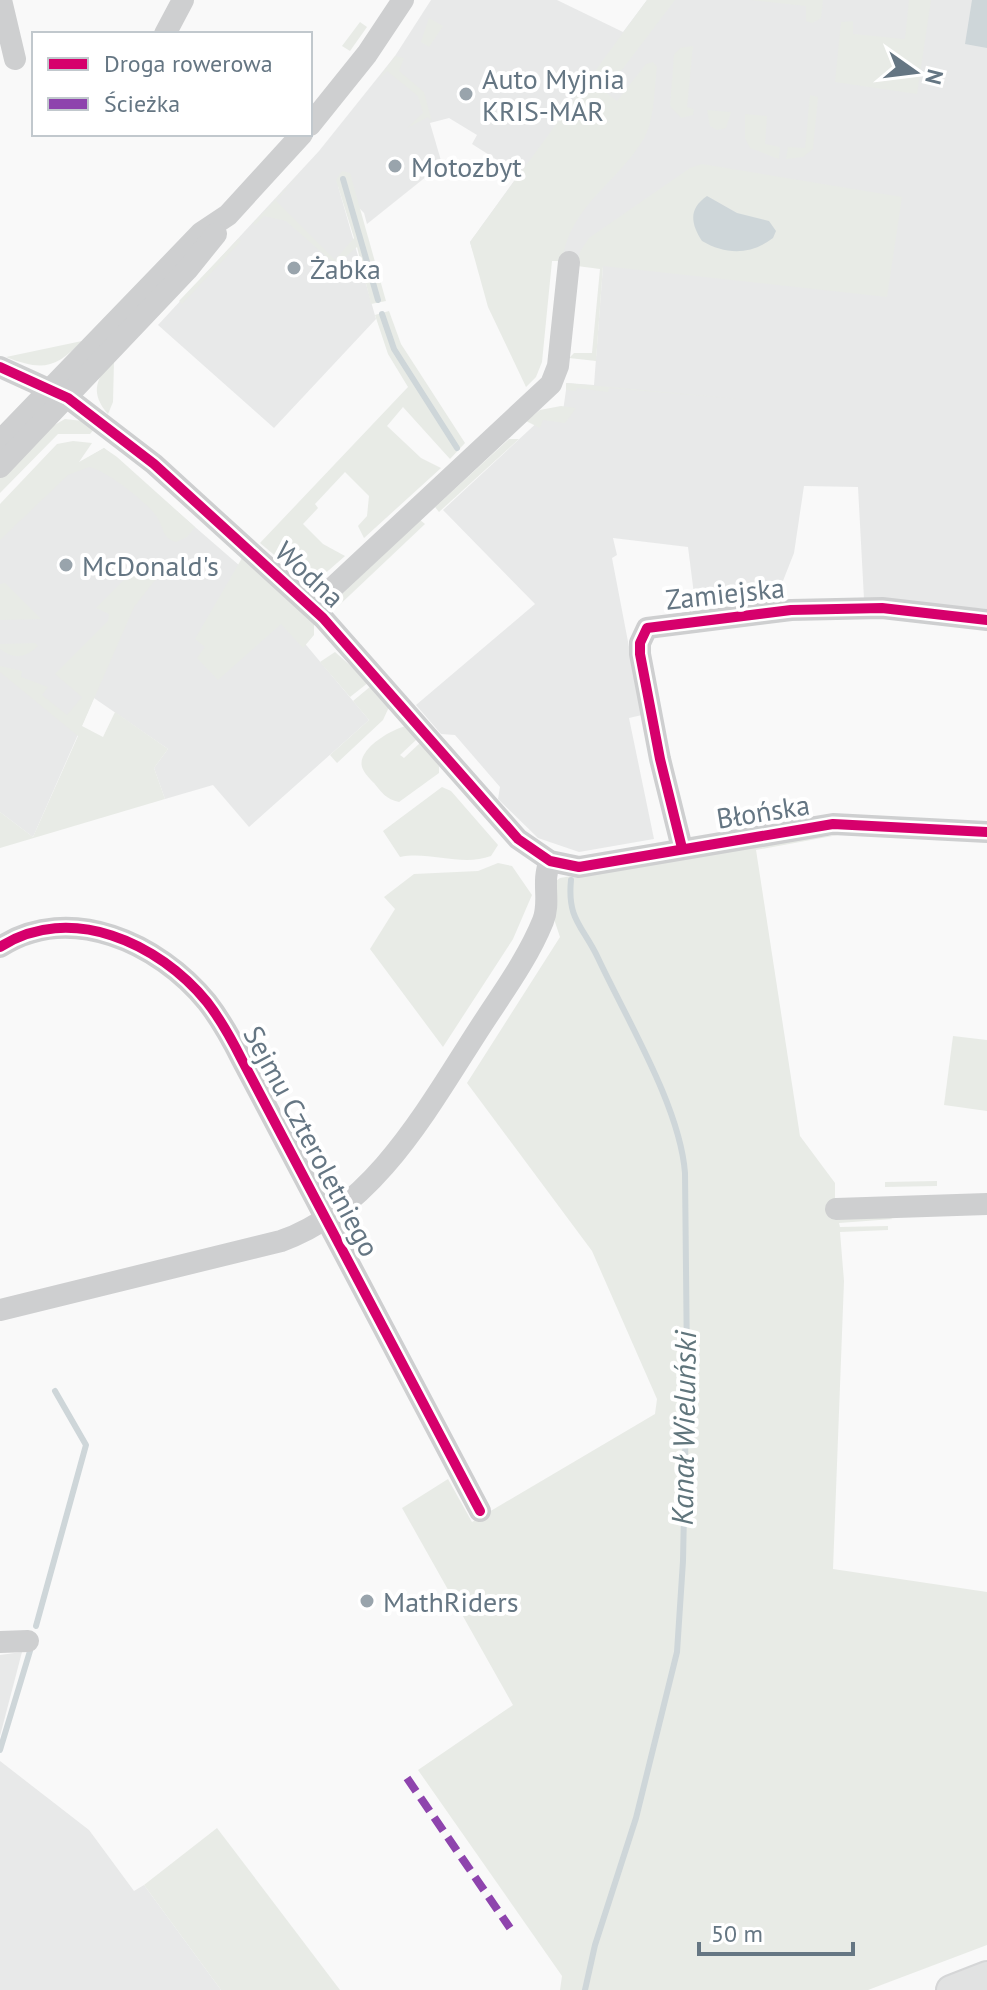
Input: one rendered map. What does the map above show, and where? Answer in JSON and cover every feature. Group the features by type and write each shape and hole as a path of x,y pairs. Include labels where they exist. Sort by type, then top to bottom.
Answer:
{"main road":[{"path":"951,1990 987,1976"}],"street":[{"path":"1,0 15,59"},
{"path":"166,32 183,0"},
{"path":"312,123 367,54 403,0"},
{"path":"0,467 59,393 201,233 224,219 300,136"},
{"name":"Wodna","path":"312,607 551,384 558,366 569,262"},
{"name":"Wodna","path":"0,367 59,393 154,464 312,607 497,817 521,842 550,861"},
{"path":"0,441 59,393"},
{"name":"Zamiejska","path":"682,848 660,759 640,654 642,634 647,628 743,614 822,609 882,608 987,620"},
{"name":"Błońska","path":"550,861 579,867 833,824 987,832"},
{"path":"0,1310 281,1241 326,1218 364,1186 397,1150 511,980 544,919 544,877 550,861"},
{"name":"Sejmu Czteroletniego","path":"0,947 38,931 92,929 140,947 187,981 225,1028 480,1511"},
{"path":"836,1209 987,1204"},
{"path":"0,1642 28,1641"}],"shaded area":[{"path":"431,0 557,0 623,32 647,0 987,0 987,609 864,599 858,487 804,486 794,553 777,596 751,597 751,604 696,610 688,547 613,538 617,555 612,558 642,715 629,718 654,839 579,852 538,838 498,799 500,787 455,735 441,734 416,705 535,604 443,510 542,418 562,418 567,383 594,385 603,266 473,252 470,242 519,174 472,144 477,135 449,118 430,123 442,164 367,224 364,213 338,186 376,319 274,428 158,325 319,151 395,56"},
{"path":"647,0 675,0 605,92 617,101 646,64 653,62 657,67 650,124 632,156 574,225 562,261 552,261 542,362 536,377 526,387 488,307 470,242"},
{"path":"751,0 823,0 821,18 812,23 806,21 806,6"},
{"path":"909,0 931,0 917,94 835,82 841,22 853,21 853,34 905,39"},
{"path":"972,0 987,0 987,48 965,44"},
{"path":"429,18 443,26 429,47 421,42"},
{"path":"360,22 367,27 350,51 342,46"},
{"path":"693,46 687,107 694,109 693,115 681,118 670,106 674,55 680,48"},
{"path":"395,56 404,58 399,71 424,92 432,122 428,117 407,128 423,113 418,96 387,71 377,81"},
{"path":"810,95 818,97 813,149 803,157 786,159 788,147 805,148"},
{"path":"707,110 731,112 726,128 717,130 710,126"},
{"path":"745,114 767,116 765,144 780,147 779,159 750,148 745,138"},
{"path":"702,164 902,197 887,297 603,266 596,361 569,358 574,353 592,353 600,269 577,266 580,252 589,238 690,168","holes":["707,196 737,213 767,242 745,250"]},
{"path":"342,171 350,173 386,301 371,304 357,247 336,265 286,221 264,216 255,225 253,223 302,172 276,201 335,260 354,238 336,180"},
{"path":"707,196 737,213 769,221 776,231 773,238 756,248 738,251 720,249 702,241 693,217 697,206"},
{"path":"238,239 241,241 182,304 179,301"},
{"path":"389,311 401,344 465,443 450,459 403,407 387,426 421,458 441,468 364,538 358,526 367,516 369,496 345,472 315,504 318,508 303,524 323,544 345,556 321,577 298,575 260,543 408,387 388,354 375,315"},
{"path":"82,341 64,357 47,365 29,364 6,357"},
{"path":"114,361 113,402 108,414 99,400 97,386"},
{"path":"566,383 751,400 609,388 608,392 577,388 576,391 566,390"},
{"path":"561,406 576,408 565,423 543,420 540,428 526,421 540,410"},
{"path":"65,419 83,421 95,428 90,434 58,434 0,493 0,478 44,431"},
{"path":"509,439 519,439 439,512 435,507"},
{"path":"73,441 92,443 79,462 104,448 195,527 187,537 176,542 171,540 145,504 116,480 89,467 68,475 0,540 0,504 57,444"},
{"path":"104,448 240,566 369,720 249,827 213,785 165,799 154,768 168,749 94,698 33,837 0,812 0,528 67,470"},
{"path":"420,520 425,524 333,611 339,597"},
{"path":"152,558 170,561 134,607 82,726 103,737 115,712 168,749 154,768 165,799 0,848 0,812 33,837 78,736 0,672 0,666 22,671 21,677 48,687 42,695 67,715 82,697 55,674 108,621 109,614 96,608 141,563"},
{"path":"242,558 314,624 314,635 303,648 281,624 218,680 197,658 205,647 195,639"},
{"path":"5,583 41,619 0,620 0,584"},
{"path":"35,643 38,646 20,656 0,649 0,644"},
{"path":"335,652 369,682 350,697 320,662"},
{"path":"371,686 389,707 383,720 337,763 330,755 369,720 353,701"},
{"path":"406,726 417,739 400,755 404,758 420,743 439,766 439,773 399,802 379,790 364,771 362,760 377,741"},
{"path":"442,787 451,791 498,845 491,856 469,860 400,857 383,831"},
{"path":"838,835 756,850 800,1136 835,1183 835,1199 893,1219 839,1223 840,1227 888,1226 888,1230 840,1232 844,1281 833,1569 987,1592 987,1945 868,1990 560,1990 562,1976 418,1770 513,1705 402,1508 448,1479 472,1522 655,1414 657,1399 592,1251 467,1083 560,937 554,919 556,881 560,878 773,842"},
{"path":"498,863 512,866 532,895 513,939 443,1047 370,949 395,909 384,897 414,874 478,871"},
{"path":"953,1036 987,1040 987,1111 944,1105"},
{"path":"937,1181 937,1186 885,1187 885,1182"},
{"path":"22,1652 0,1736 0,1655"},
{"path":"0,1761 89,1830 134,1891 144,1885 221,1990 0,1990"},
{"path":"217,1828 340,1990 221,1990 144,1885"}],"waterway":[{"name":"Kanał Wieluński","path":"343,179 378,300"},
{"name":"Kanał Wieluński","path":"382,314 394,349 457,448"},
{"name":"Kanał Wieluński","path":"571,880 571,905 577,922 663,1092 681,1147 685,1173 687,1365 683,1561 677,1652 636,1818 595,1945 585,1990"},
{"path":"36,1626 86,1445 55,1391"},
{"path":"0,1750 30,1651"}],"marked path":[{"path":"407,1778 510,1928"}],"cycle path":[{"path":"0,367 68,398 154,464 323,618 518,839 550,861 579,867 833,824 987,832"},
{"path":"682,848 660,759 640,654 640,643 647,628 791,610 882,608 987,620"},
{"path":"0,947 27,934 55,928 84,929 112,936 164,962 207,1002 234,1045 480,1511"}],"place":[{"name":"Auto Myjnia KRIS-MAR","path":"466,94"},
{"name":"Motozbyt","path":"395,166"},
{"name":"Żabka","path":"294,268"},
{"name":"McDonald's","path":"66,565"},
{"name":"MathRiders","path":"367,1601"}]}
